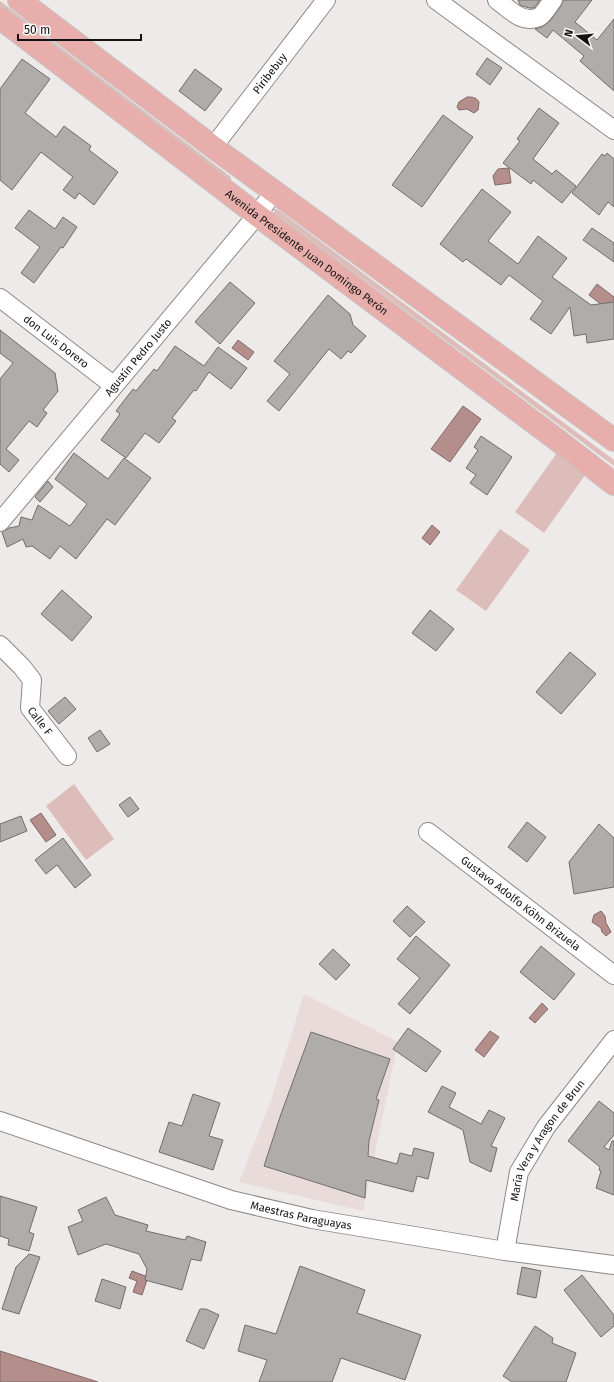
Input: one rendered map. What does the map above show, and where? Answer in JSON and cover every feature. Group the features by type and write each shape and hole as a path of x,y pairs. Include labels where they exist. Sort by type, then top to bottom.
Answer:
{"main road":[{"path":"19,0 213,147 614,440"},
{"name":"Avenida Presidente Juan Domingo Perón","path":"0,18 257,215 614,484"}],"street":[{"name":"Piribebuy","path":"213,147 326,0"},
{"path":"436,0 614,130"},
{"path":"497,0 521,18 531,19 540,16 553,0"},
{"name":"Agustín Pedro Justo","path":"0,522 113,385 257,215 274,192"},
{"name":"don Luis Dorero","path":"0,298 113,385"},
{"name":"Calle F","path":"0,645 22,667 32,680 30,708 67,756"},
{"name":"Gustavo Adolfo Köhn Brizuela","path":"428,832 614,975"},
{"name":"María Vera y Aragon de Brun","path":"505,1251 519,1172 546,1127 614,1040"},
{"name":"Maestras Paraguayas","path":"0,1121 231,1200 312,1219 505,1251 614,1265"}],"shaded area":[{"path":"0,1 231,177 231,180 0,8"},
{"path":"467,97 475,98 479,102 478,110 474,113 467,109 459,110 457,107 459,102"},
{"path":"509,168 511,183 495,185 493,176 498,169"},
{"path":"274,209 277,209 614,460 614,466 274,213"},
{"path":"597,284 614,297 614,300 607,309 589,295"},
{"path":"238,340 254,352 248,360 232,348"},
{"path":"463,406 481,419 450,462 431,449"},
{"path":"559,450 588,471 544,533 515,512"},
{"path":"432,525 440,532 430,545 422,538"},
{"path":"500,529 530,550 486,611 456,590"},
{"path":"74,784 114,839 86,860 46,806"},
{"path":"41,813 56,835 46,842 30,820"},
{"path":"601,911 605,916 606,923 611,932 606,936 602,932 601,928 592,922 594,915"},
{"path":"304,994 398,1042 363,1211 239,1182 270,1103"},
{"path":"542,1003 548,1009 535,1023 529,1018"},
{"path":"490,1031 499,1037 484,1057 475,1050"},
{"path":"132,1271 148,1277 142,1295 133,1292 137,1281 129,1278"},
{"path":"0,1351 98,1382 0,1382"}],"building":[{"path":"518,0 540,0 534,8 529,8 520,5"},
{"path":"563,0 592,0 575,22 597,40 614,19 614,91 580,61 584,56 553,30 547,38 535,29 542,27 550,21 561,6"},
{"path":"487,58 502,68 490,85 476,74"},
{"path":"22,59 50,79 25,113 56,137 64,126 91,146 89,150 118,172 94,205 79,193 75,199 63,190 73,177 41,152 12,190 0,180 0,89"},
{"path":"195,69 222,89 205,111 179,91"},
{"path":"539,108 559,123 533,159 552,174 556,170 576,186 562,203 533,180 531,184 503,163 520,141 517,139"},
{"path":"443,115 473,137 422,207 392,185"},
{"path":"607,153 614,159 614,207 608,202 599,215 572,193 602,154 605,156"},
{"path":"482,189 511,212 488,241 518,264 538,236 567,258 552,277 591,305 614,302 614,339 587,343 586,334 574,336 570,307 551,334 530,319 543,301 509,275 501,285 466,259 463,262 440,244"},
{"path":"29,210 55,229 63,217 77,227 63,248 61,247 34,283 21,273 40,247 15,228"},
{"path":"592,228 614,243 614,262 583,240"},
{"path":"230,282 255,303 220,344 195,322"},
{"path":"328,295 350,314 353,325 366,336 351,353 348,351 341,359 329,349 279,411 267,401 290,374 274,361"},
{"path":"0,330 55,373 58,391 43,410 47,413 37,427 29,421 6,449 19,460 9,472 0,464 0,379 13,363 0,353"},
{"path":"175,346 204,366 218,347 247,368 231,389 209,372 196,391 194,390 172,418 176,421 159,443 145,433 126,458 101,440 120,414 116,411 133,389 136,391 154,369 157,371"},
{"path":"481,436 512,457 487,495 470,483 476,475 466,468 478,450 474,447"},
{"path":"74,453 108,479 124,458 151,478 115,525 107,519 76,559 60,546 50,559 32,546 26,547 23,539 7,547 2,532 9,528 19,526 21,517 32,520 38,505 70,526 87,504 55,479"},
{"path":"48,481 53,487 40,502 35,497"},
{"path":"62,590 92,617 72,641 41,614"},
{"path":"430,610 454,629 436,651 412,633"},
{"path":"570,652 596,674 561,714 536,692"},
{"path":"65,697 76,709 59,724 48,711"},
{"path":"100,730 110,744 97,752 88,738"},
{"path":"130,797 139,809 128,817 119,805"},
{"path":"21,816 27,831 0,842 0,824"},
{"path":"527,822 546,837 527,862 508,847"},
{"path":"599,824 614,838 614,887 574,894 569,862"},
{"path":"63,838 91,875 75,888 57,865 46,874 35,860"},
{"path":"407,906 425,922 410,937 393,921"},
{"path":"416,936 450,965 410,1014 398,1004 420,978 397,959"},
{"path":"541,946 575,974 554,1000 520,972"},
{"path":"333,949 350,965 336,980 319,964"},
{"path":"408,1028 441,1051 426,1072 393,1049"},
{"path":"311,1032 390,1059 376,1099 379,1100 369,1141 368,1156 397,1164 400,1153 412,1156 414,1148 434,1153 428,1179 417,1176 413,1192 366,1180 365,1198 264,1166"},
{"path":"442,1086 456,1093 449,1107 481,1124 489,1110 505,1118 491,1146 497,1148 491,1172 470,1162 463,1130 428,1112"},
{"path":"193,1094 220,1103 209,1136 223,1140 213,1170 159,1152 169,1122 182,1126"},
{"path":"599,1101 614,1113 614,1135 604,1147 609,1150 612,1141 614,1141 614,1195 596,1188 601,1171 599,1170 600,1167 568,1141"},
{"path":"0,1196 37,1207 29,1232 34,1234 29,1251 8,1245 9,1239 0,1236"},
{"path":"106,1197 115,1215 148,1225 146,1231 185,1240 187,1236 206,1242 201,1261 191,1259 182,1290 145,1280 147,1269 139,1254 106,1244 78,1255 68,1227 83,1221 78,1210"},
{"path":"29,1254 40,1257 19,1314 2,1309 16,1267"},
{"path":"300,1266 365,1290 357,1313 421,1335 405,1380 341,1358 332,1382 259,1382 267,1360 238,1351 245,1325 276,1334"},
{"path":"522,1267 541,1271 536,1298 517,1294"},
{"path":"582,1275 614,1315 614,1326 601,1337 564,1290"},
{"path":"102,1279 126,1287 120,1309 95,1301"},
{"path":"200,1309 206,1309 219,1315 204,1349 186,1341"},
{"path":"535,1326 553,1338 552,1343 576,1353 566,1382 512,1382 503,1376"}]}
